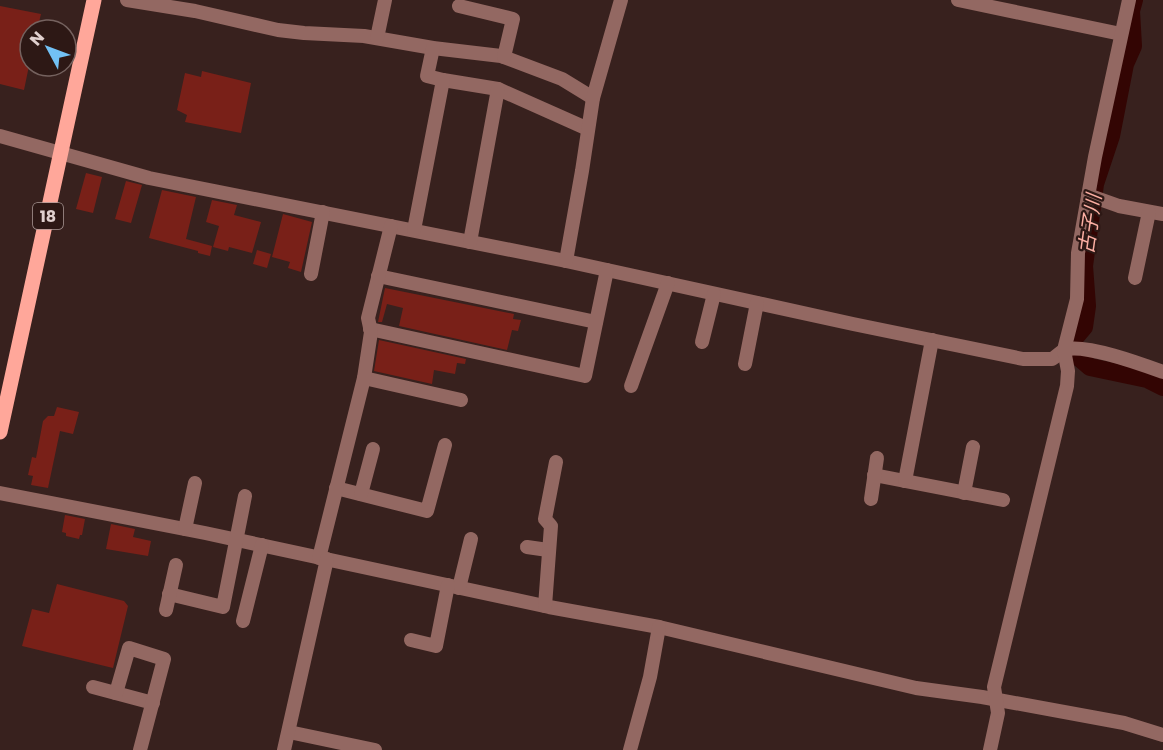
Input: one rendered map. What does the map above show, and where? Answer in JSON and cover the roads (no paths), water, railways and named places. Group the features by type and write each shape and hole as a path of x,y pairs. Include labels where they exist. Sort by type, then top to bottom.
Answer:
{"main road":[{"name":"18","path":"0,432 94,0"}],"street":[{"path":"128,0 196,6 278,30 377,38 504,57 562,79 593,98"},
{"path":"377,38 385,0"},
{"path":"566,261 593,98 621,0"},
{"path":"959,0 1121,34"},
{"path":"990,750 998,713 994,687 1067,386 1066,349 1077,299 1078,253 1093,197 1129,0"},
{"path":"459,6 513,19 504,57"},
{"path":"433,48 427,76 498,89 588,129"},
{"path":"414,230 443,80"},
{"path":"470,242 498,89"},
{"path":"0,136 149,178 566,261 1023,359 1052,359 1066,349 1084,350 1129,359 1163,372"},
{"path":"1093,197 1156,213 1135,278"},
{"path":"311,274 323,212"},
{"path":"284,750 336,488 364,378 370,329 368,318 391,226"},
{"path":"370,329 584,383 608,270"},
{"path":"378,276 596,322"},
{"path":"631,386 668,283"},
{"path":"702,342 714,294"},
{"path":"745,364 757,303"},
{"path":"905,481 932,340"},
{"path":"364,378 461,400"},
{"path":"336,488 427,511 445,445"},
{"path":"964,493 973,447"},
{"path":"361,494 373,448"},
{"path":"871,499 877,458"},
{"path":"545,606 551,526 545,519 556,462"},
{"path":"874,475 1003,500"},
{"path":"185,529 195,483"},
{"path":"0,493 185,529 545,606 659,627 916,688 1124,723 1163,735"},
{"path":"169,594 223,607 245,496"},
{"path":"411,640 436,646 471,539"},
{"path":"243,621 262,545"},
{"path":"527,547 548,550"},
{"path":"166,610 176,565"},
{"path":"630,750 650,677 659,627"},
{"path":"116,693 129,648 164,659 140,750"},
{"path":"93,687 153,703"},
{"path":"289,732 375,750"}],"waterway":[{"name":"古子川","path":"1134,0 1131,11 1133,46 1125,64 1111,136 1095,184 1084,266 1087,306 1084,327 1073,340 1076,355 1090,367 1147,379 1163,387"}]}
